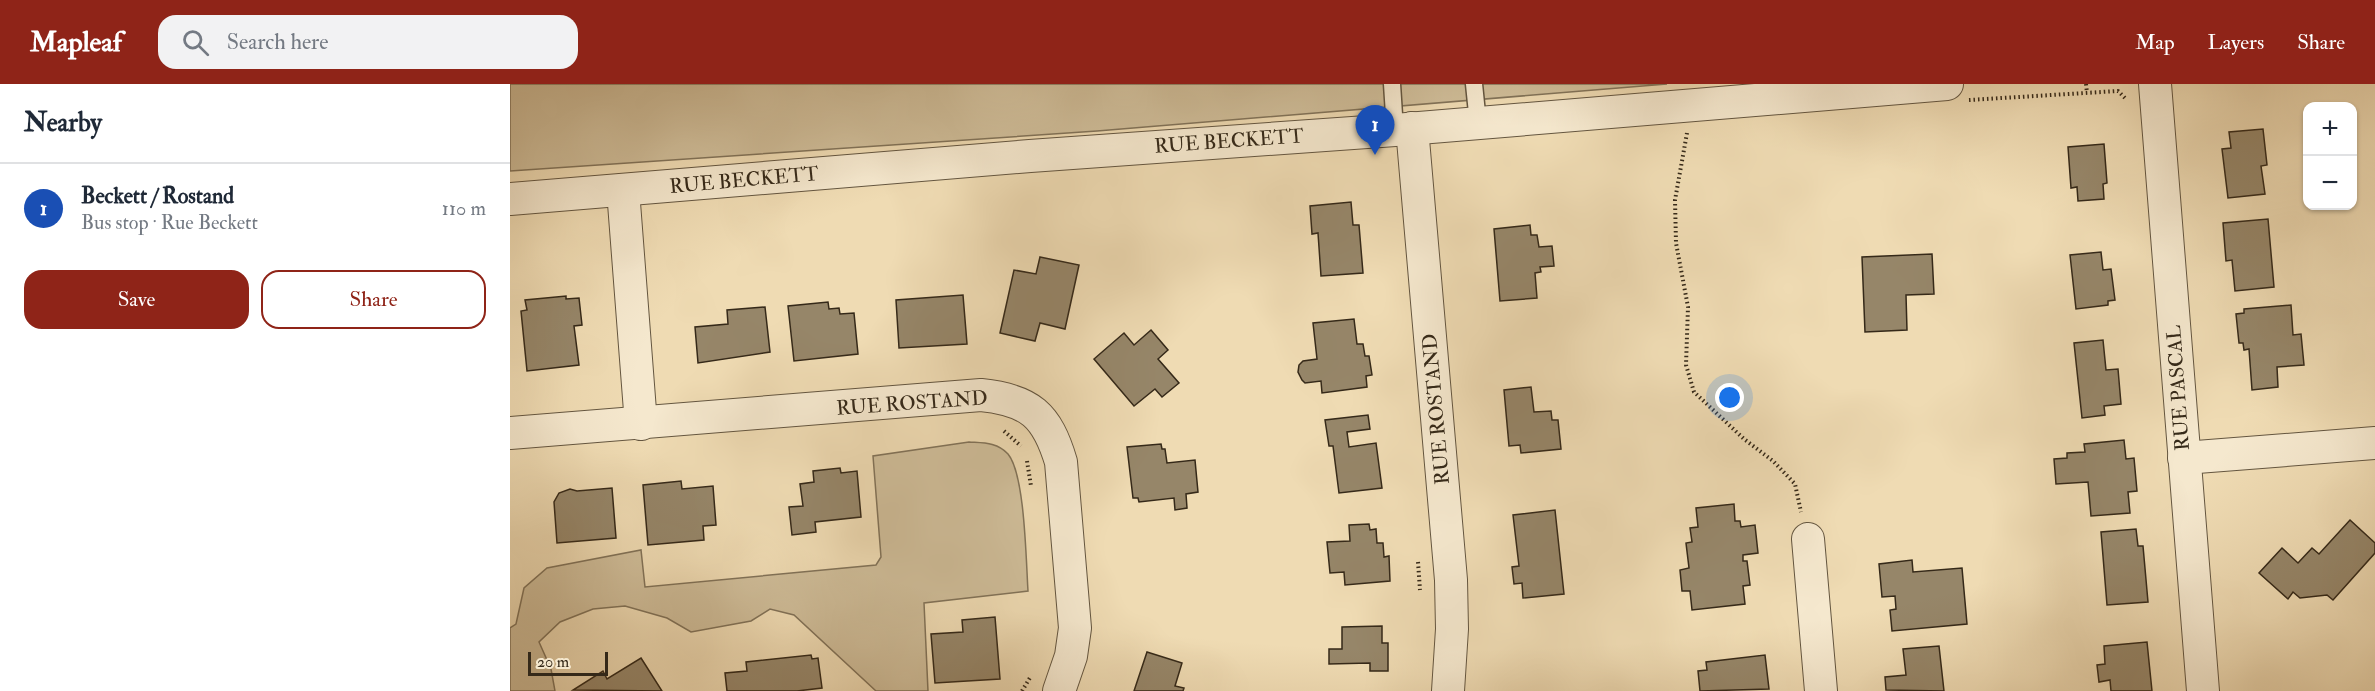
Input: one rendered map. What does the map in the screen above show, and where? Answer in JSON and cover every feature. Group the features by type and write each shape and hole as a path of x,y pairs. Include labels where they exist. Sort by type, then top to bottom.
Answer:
{"street":[{"name":"RUE BECKETT","path":"510,199 1030,156 1478,123 1879,87 1947,84"},
{"name":"RUE PASCAL","path":"2155,84 2203,691"},
{"name":"RUE ROSTAND","path":"1404,129 1451,580 1452,629 1448,691"},
{"path":"623,190 641,424"},
{"name":"RUE ROSTAND","path":"510,433 981,395 1003,398 1026,406 1041,418 1054,439 1061,462 1075,628 1071,656 1059,691"},
{"path":"2184,458 2375,443"},
{"path":"1808,539 1821,691"}],"lane":[{"path":"1392,84 1404,129"},
{"path":"1474,84 1478,123"}],"path":[{"path":"2086,84 2087,93"},
{"path":"1692,105 1675,200 1676,243 1688,307 1686,365 1694,392 1744,439 1773,460 1795,484 1808,539"},
{"path":"996,429 1004,431 1019,442 1023,450"},
{"path":"1027,457 1031,487"},
{"path":"1418,561 1420,597"},
{"path":"1022,691 1036,668"}],"shaded area":[{"path":"510,84 1667,84 1097,131 510,171"},
{"path":"969,442 999,447 1008,454 1014,464 1024,519 1028,591 924,603 928,691 876,691 794,615 770,609 751,621 691,632 667,618 625,606 593,609 560,622 539,642 551,669 555,691 510,691 510,628 516,624 524,588 547,568 641,550 645,587 876,565 881,557 873,456"}],"building":[{"path":"2263,129 2267,165 2261,166 2265,194 2228,198 2222,149 2231,148 2229,132"},
{"path":"2104,144 2107,183 2103,184 2104,199 2078,201 2077,187 2071,188 2068,147"},
{"path":"1351,202 1353,225 1359,225 1363,273 1321,276 1318,233 1312,234 1310,206"},
{"path":"2268,219 2274,287 2235,291 2232,260 2226,261 2223,223"},
{"path":"1530,225 1531,235 1537,235 1539,247 1552,246 1554,266 1540,267 1541,272 1535,273 1537,298 1500,301 1494,229"},
{"path":"2101,252 2103,270 2111,269 2115,300 2108,301 2108,305 2076,309 2070,255"},
{"path":"1932,254 1934,294 1906,295 1907,330 1865,332 1862,257"},
{"path":"1040,257 1079,265 1065,329 1040,323 1035,341 1000,333 1014,270 1036,274"},
{"path":"963,295 967,344 899,348 896,300"},
{"path":"566,296 566,299 579,298 582,325 574,326 579,365 527,371 521,311 527,310 525,300"},
{"path":"828,302 829,309 839,308 840,314 854,313 858,354 794,361 788,306"},
{"path":"2291,305 2293,335 2301,334 2304,365 2277,367 2278,387 2252,390 2249,349 2244,350 2243,343 2239,343 2236,314 2244,313 2244,309"},
{"path":"765,307 770,352 698,363 695,327 728,324 727,310"},
{"path":"1354,319 1357,344 1363,344 1365,356 1369,356 1372,375 1366,376 1367,387 1322,393 1321,381 1305,383 1298,372 1299,365 1303,361 1317,359 1313,323"},
{"path":"1151,330 1168,350 1158,359 1179,383 1162,397 1155,389 1134,406 1094,359 1124,333 1134,345"},
{"path":"2103,340 2106,370 2118,369 2121,404 2104,406 2105,415 2082,418 2074,343"},
{"path":"1531,387 1534,412 1551,411 1552,420 1558,420 1561,449 1521,453 1520,445 1509,446 1504,390"},
{"path":"1368,415 1370,429 1347,432 1349,447 1376,443 1382,488 1339,493 1333,446 1329,446 1325,420"},
{"path":"2124,440 2126,459 2134,458 2137,491 2128,492 2130,513 2091,516 2088,482 2056,484 2054,459 2067,458 2067,453 2085,452 2084,444"},
{"path":"1161,444 1162,449 1165,449 1167,463 1195,460 1198,492 1186,494 1187,508 1175,510 1174,498 1139,502 1138,498 1133,498 1127,447"},
{"path":"840,468 841,473 857,471 861,517 815,522 816,532 792,535 789,507 803,506 800,484 814,482 813,471"},
{"path":"681,481 682,489 713,486 716,525 703,526 704,540 648,545 643,485"},
{"path":"612,488 616,538 557,543 554,502 559,493 570,489 577,491"},
{"path":"1734,504 1735,521 1740,521 1741,527 1755,525 1758,553 1743,555 1743,561 1747,561 1750,585 1743,586 1745,604 1692,610 1690,591 1682,591 1680,570 1689,568 1686,543 1692,542 1690,528 1698,527 1696,508"},
{"path":"1555,510 1564,594 1523,598 1522,583 1514,584 1512,567 1519,566 1513,515"},
{"path":"2350,520 2375,543 2375,553 2333,600 2327,595 2300,598 2293,592 2288,599 2259,573 2282,548 2298,563 2312,548 2319,554"},
{"path":"1369,524 1370,530 1376,529 1377,543 1383,543 1384,557 1389,556 1390,581 1345,585 1344,572 1330,573 1327,542 1350,541 1349,525"},
{"path":"2136,529 2138,546 2143,546 2148,602 2107,605 2101,532"},
{"path":"1912,560 1913,572 1962,568 1967,624 1892,631 1890,610 1896,609 1895,596 1882,597 1879,564"},
{"path":"995,617 1000,679 935,683 931,634 963,632 962,620"},
{"path":"1382,626 1382,643 1388,643 1388,671 1370,671 1370,663 1329,664 1329,649 1342,649 1342,627"},
{"path":"2147,642 2152,691 2111,691 2110,680 2099,682 2097,665 2105,664 2104,646"},
{"path":"1939,646 1944,691 1886,690 1885,677 1906,675 1903,649"},
{"path":"1147,652 1182,663 1175,686 1184,688 1183,691 1134,691"},
{"path":"811,655 812,659 818,658 822,688 797,691 727,691 725,673 747,671 746,662"},
{"path":"1765,655 1769,689 1700,691 1698,671 1707,670 1706,662"},
{"path":"641,658 662,691 573,690 603,671 607,679"}],"place":[{"name":"Beckett / Rostand","path":"1375,155"}]}
